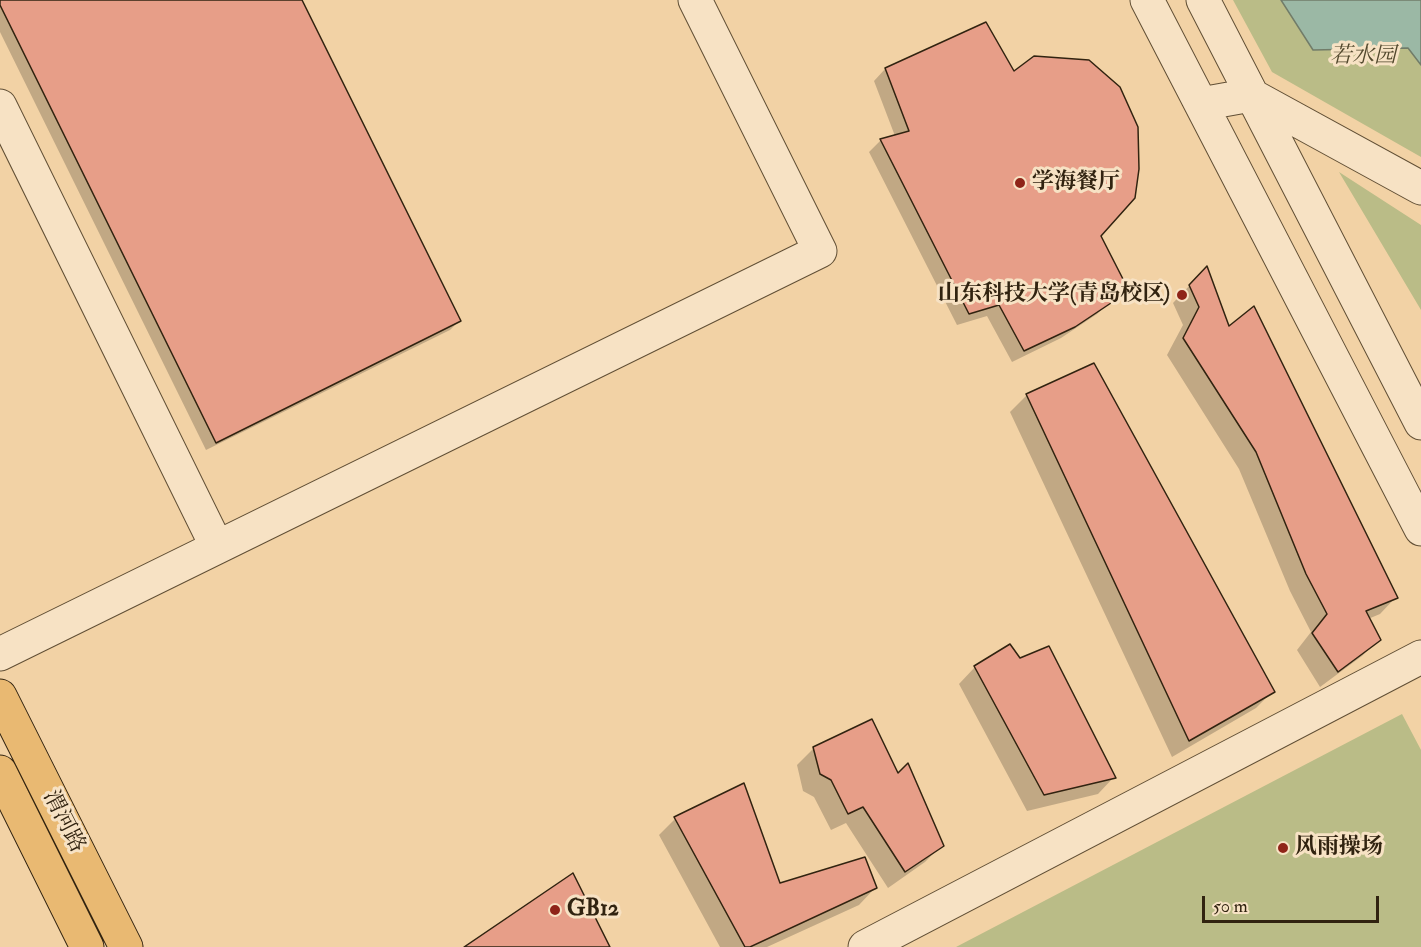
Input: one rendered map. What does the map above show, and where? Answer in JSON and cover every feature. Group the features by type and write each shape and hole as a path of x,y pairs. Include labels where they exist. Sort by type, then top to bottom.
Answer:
{"main road":[{"name":"渭河路","path":"0,696 126,947"},
{"name":"渭河路","path":"0,772 87,947"}],"lane":[{"path":"0,654 820,251 695,0"},
{"path":"1147,0 1421,529"},
{"path":"1203,0 1421,423"},
{"path":"1201,104 1251,95 1421,188"},
{"path":"0,106 217,547"},
{"path":"865,947 1421,657"}],"green space":[{"name":"若水园","path":"1233,0 1421,0 1421,157 1272,72"},
{"path":"1339,172 1421,225 1421,310"},
{"name":"风雨操场","path":"1402,714 1421,750 1421,947 956,947"}],"shaded area":[{"path":"1281,0 1421,0 1421,65 1408,48 1313,50"}],"building":[{"path":"0,0 302,0 461,321 216,443 0,5"},
{"name":"学海餐厅","path":"986,22 1014,71 1034,56 1089,60 1120,87 1138,127 1139,169 1135,198 1101,236 1125,283 1111,303 1075,327 1024,351 999,305 969,314 880,139 909,131 885,68"},
{"path":"1207,266 1229,326 1254,306 1398,598 1366,611 1381,640 1338,672 1312,633 1327,614 1306,574 1256,452 1183,338 1199,307 1189,285"},
{"path":"1094,363 1275,692 1189,741 1026,394"},
{"path":"1010,644 1020,658 1049,646 1116,778 1044,795 974,666"},
{"path":"872,719 898,773 908,763 944,846 905,872 863,807 848,814 831,780 820,774 813,747"},
{"path":"744,783 780,883 865,857 877,888 750,947 745,947 674,817"},
{"name":"GB12","path":"573,873 610,947 464,947"}],"place":[{"name":"学海餐厅","path":"1020,183"},
{"name":"山东科技大学(青岛校区)","path":"1182,295"},
{"name":"风雨操场","path":"1283,848"},
{"name":"GB12","path":"555,910"}]}
